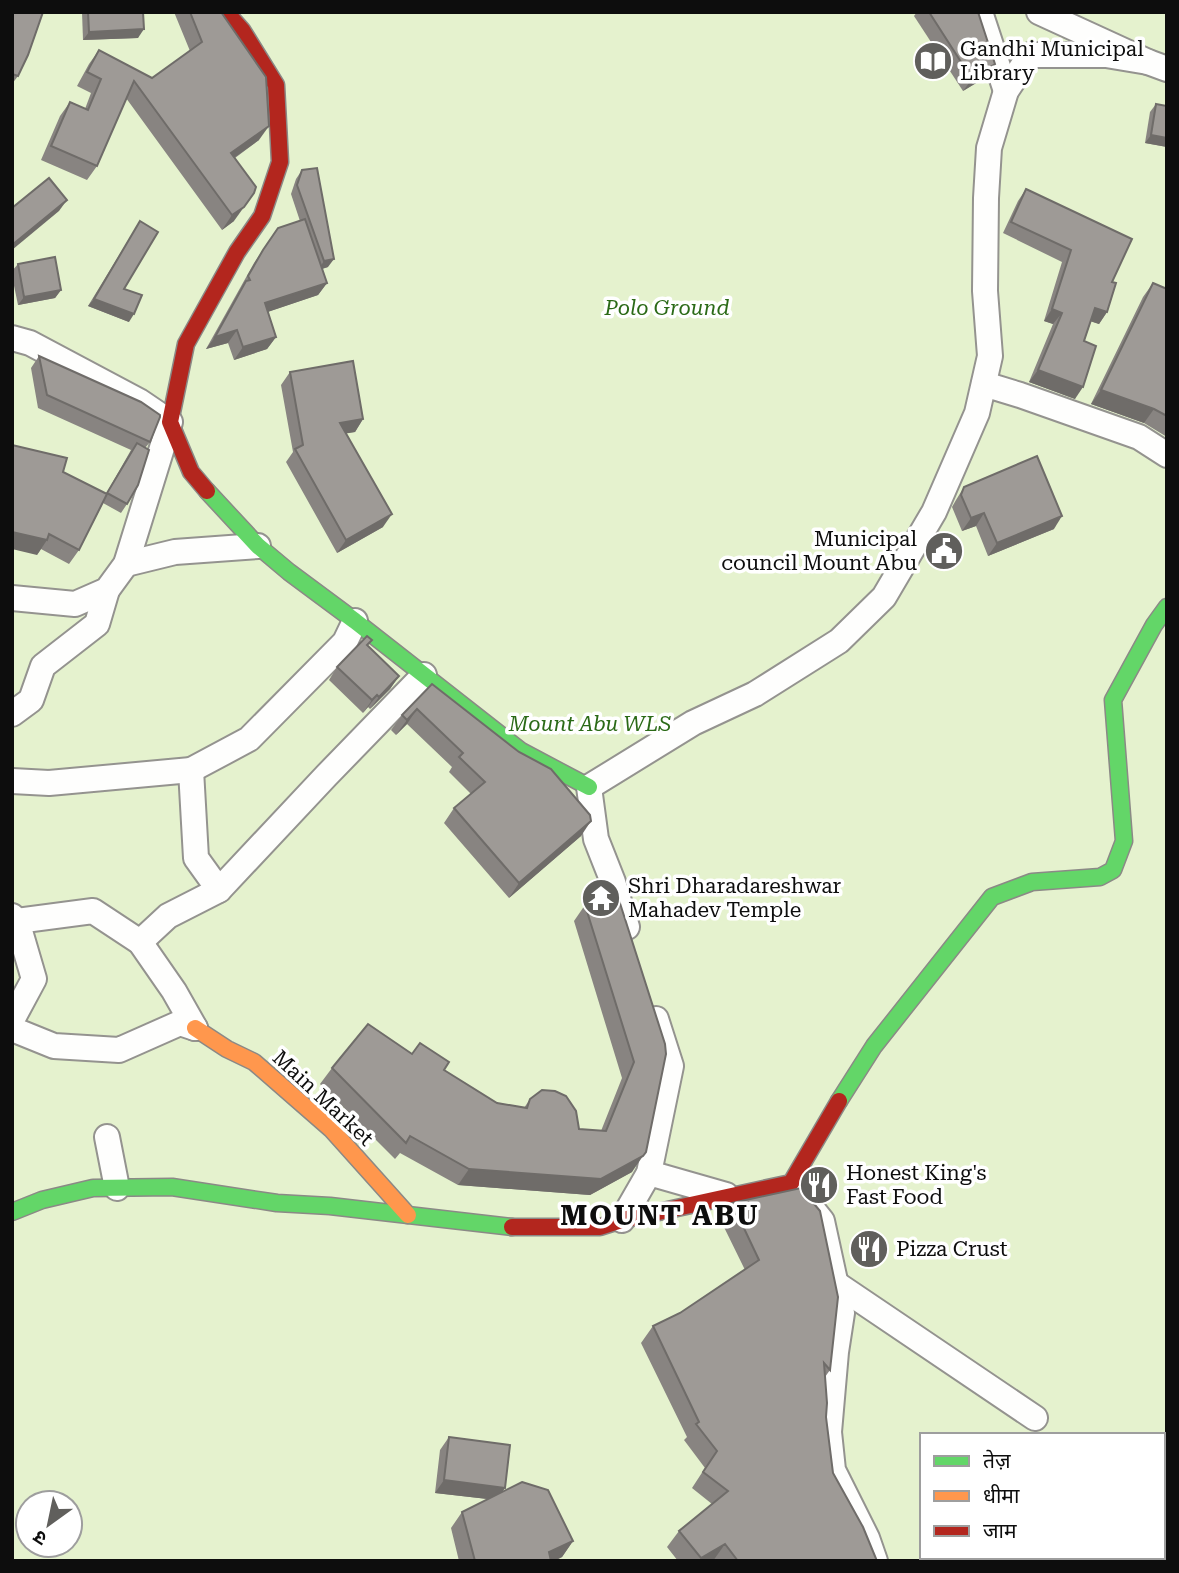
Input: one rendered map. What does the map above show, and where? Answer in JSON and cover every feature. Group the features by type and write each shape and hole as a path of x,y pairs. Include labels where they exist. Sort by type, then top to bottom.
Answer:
{"street":[{"path":"12,714 31,699 43,666 97,624 107,590 125,564 170,422 186,344 237,252 262,216 280,162 276,85 242,30 226,12"},
{"path":"980,12 1006,91"},
{"path":"1039,12 1157,65"},
{"path":"589,787 693,723 755,694 839,641 884,597 934,512 977,413 984,384 990,356 985,291 989,148 1006,91 1030,55 1105,55 1157,65"},
{"path":"12,338 30,343 139,401 170,422 191,472 258,546 521,751 589,787"},
{"path":"984,384 1139,437 1167,455"},
{"path":"125,564 175,552 258,546"},
{"path":"12,598 75,604 107,590"},
{"path":"12,1212 42,1200 93,1188 172,1187 277,1203 517,1227 600,1227 790,1183 874,1046 992,897 1032,882 1100,877 1113,870 1124,841 1113,700 1153,625 1167,607"},
{"path":"12,781 49,783 191,770 249,739 345,642 355,621"},
{"path":"140,942 168,916 219,890 424,675"},
{"path":"191,770 197,858 219,890"},
{"path":"589,787 596,839 633,946"},
{"path":"12,1020 34,979 15,918 93,911 140,942 174,991 195,1028"},
{"path":"622,1220 649,1173 671,1066 648,994"},
{"path":"12,1029 54,1046 119,1050 180,1023 195,1028"},
{"name":"Main Market","path":"195,1028 227,1049 254,1062 331,1129 408,1215"},
{"path":"107,1137 117,1188"},
{"path":"649,1173 732,1197"},
{"path":"790,1183 822,1221 842,1313 829,1432 833,1470 867,1538 875,1561"},
{"path":"835,1283 1035,1418"}],"green space":[{"name":"Mount Abu WLS","path":"12,12 1167,12 1167,1561 12,1561"}],"building":[{"path":"12,12 43,12 18,76 12,74"},
{"path":"88,12 143,12 144,29 89,32"},
{"path":"190,12 221,12 266,77 269,126 231,153 256,187 244,207 232,215 134,81 97,166 51,146 70,102 88,110 101,79 87,72 99,50 152,78 202,42"},
{"path":"929,12 978,12 995,64 972,79"},
{"path":"1156,104 1167,106 1167,138 1151,135"},
{"path":"317,168 334,259 324,261 297,185 302,170"},
{"path":"49,178 67,200 12,245 12,208"},
{"path":"1026,189 1132,239 1112,282 1116,283 1107,312 1095,308 1084,341 1096,346 1083,387 1038,370 1062,313 1052,309 1071,250 1011,222"},
{"path":"305,219 327,283 265,303 276,337 243,347 237,330 215,337 278,228"},
{"path":"140,221 158,232 124,289 142,295 134,314 94,299"},
{"path":"55,257 61,290 24,297 18,264"},
{"path":"1153,283 1167,289 1167,416 1101,390"},
{"path":"39,356 141,402 160,415 150,442 47,395"},
{"path":"353,361 363,419 340,423 392,514 346,540 295,449 303,445 290,372"},
{"path":"137,443 149,450 138,485 127,504 107,493"},
{"path":"12,445 67,458 63,472 107,494 79,550 49,534 47,540 12,532"},
{"path":"1037,456 1062,516 997,543 984,513 971,518 961,495 964,487"},
{"path":"367,636 372,640 367,645 399,676 379,697 377,695 372,700 337,667"},
{"path":"432,684 519,752 551,769 590,815 591,821 519,883 454,808 485,782 459,757 463,753 417,709 407,720 402,715"},
{"path":"618,897 666,1054 643,1156 601,1179 469,1169 410,1136 406,1143 332,1068 368,1024 412,1054 420,1043 449,1062 444,1070 497,1103 527,1108 530,1099 542,1090 555,1091 566,1096 576,1111 579,1129 606,1131 634,1062 585,905"},
{"path":"801,1188 820,1211 838,1297 830,1370 824,1363 826,1417 833,1473 863,1527 877,1561 738,1561 725,1544 701,1558 679,1531 728,1491 703,1472 717,1451 696,1424 699,1422 653,1326 680,1313 759,1260 732,1203"},
{"path":"449,1437 510,1445 505,1488 444,1480"},
{"path":"522,1482 548,1490 573,1541 549,1552 551,1561 475,1561 462,1512"},
{"path":"1165,1545 1167,1548 1167,1561 1132,1561 1165,1559"}],"traffic: fast":[{"path":"207,491 258,546 289,572 521,751 589,787"},
{"path":"839,1101 874,1046 992,897 1032,882 1100,877 1113,870 1124,841 1113,700 1154,625 1167,607"},
{"path":"12,1212 42,1200 93,1188 172,1187 277,1203 330,1206 512,1227"}],"traffic: slow":[{"path":"195,1028 227,1049 254,1062 331,1129 408,1215"}],"traffic: jam":[{"path":"207,491 191,472 170,422 186,344 237,252 262,216 280,162 276,85 242,30 226,12"},
{"path":"512,1227 600,1227 791,1183 839,1101"}],"place":[{"name":"Gandhi Municipal Library","path":"933,61"},
{"name":"Municipal council Mount Abu","path":"944,551"},
{"name":"Shri Dharadareshwar Mahadev Temple","path":"601,898"},
{"name":"Honest King's Fast Food","path":"819,1185"},
{"name":"Pizza Crust","path":"869,1249"}],"district":[{"name":"MOUNT ABU","path":"660,1215"}],"park label":[{"name":"Polo Ground","path":"667,308"}]}
